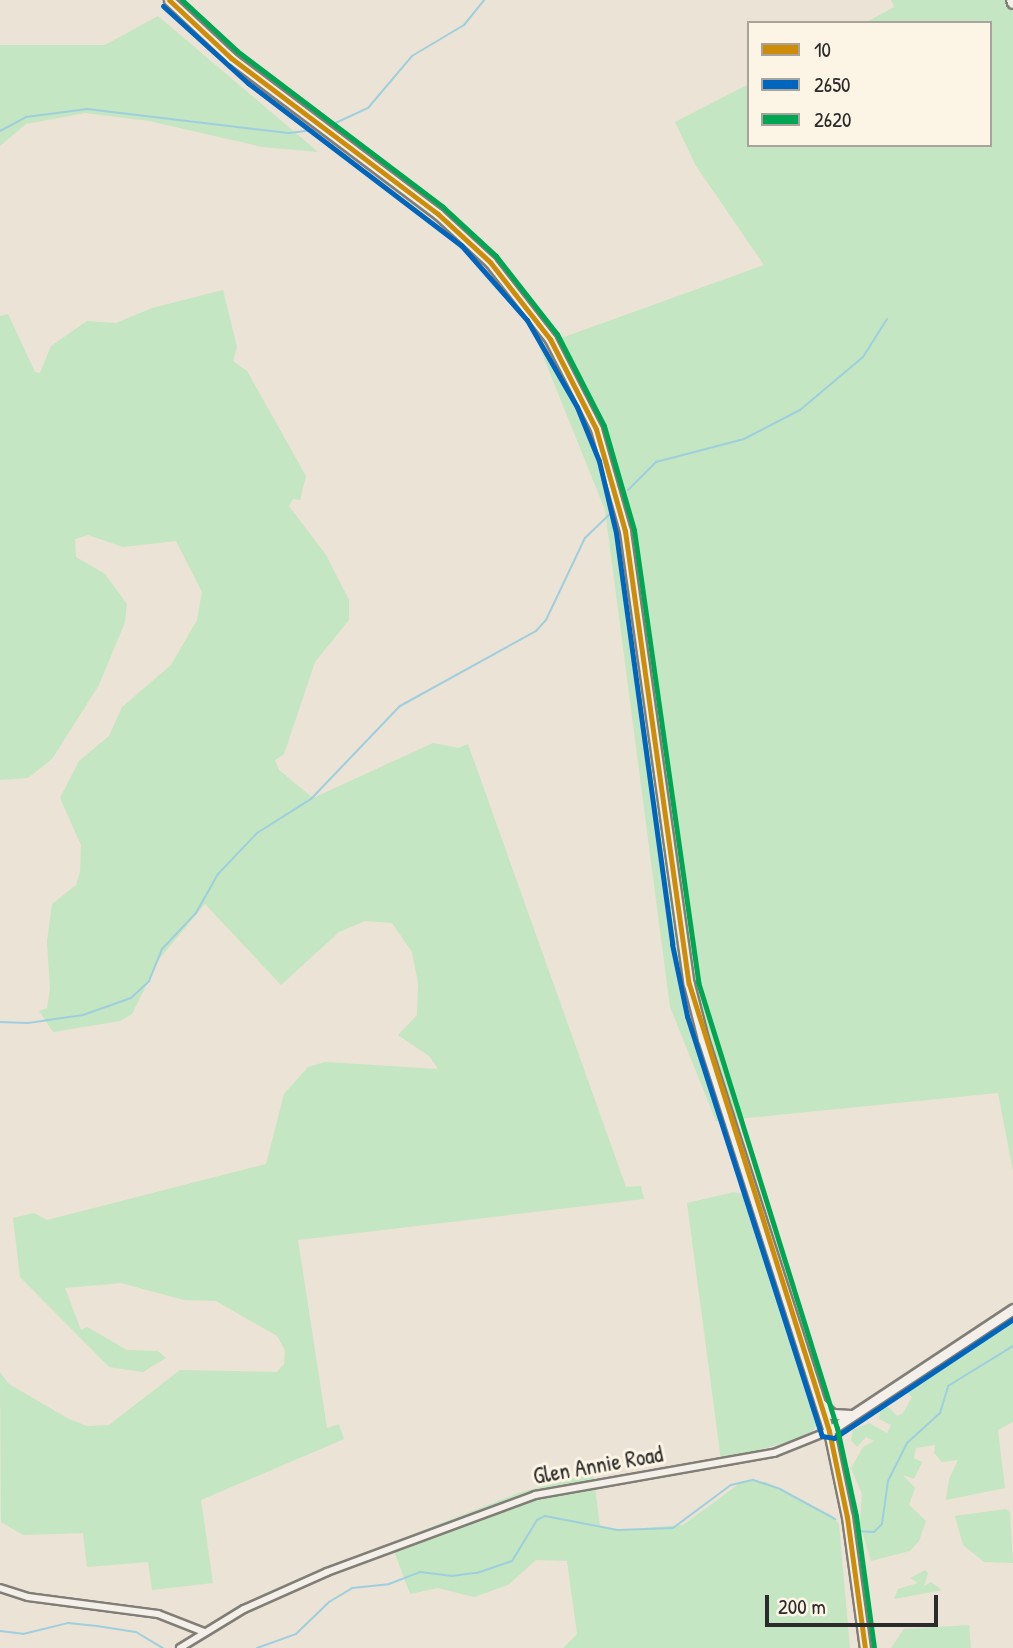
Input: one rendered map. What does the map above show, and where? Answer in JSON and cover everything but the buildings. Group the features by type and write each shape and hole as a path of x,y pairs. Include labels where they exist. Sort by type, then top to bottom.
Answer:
{"main road":[{"path":"169,0 221,50 436,212 490,262 550,339 596,429 625,531 692,994 829,1431 847,1517 864,1648"},
{"name":"Glen Annie Road","path":"829,1431 1013,1309"},
{"path":"820,1403 840,1417 856,1414"}],"street":[{"name":"Glen Annie Road","path":"180,1648 204,1632 327,1572 535,1495 774,1453 829,1431"},
{"path":"0,1588 28,1597 158,1614 204,1632"}],"green space":[{"path":"891,0 1008,0 1013,12 1013,1171 998,1093 716,1121 670,1007 605,510 539,346 764,265 696,166 675,122 747,85 747,147 992,147 992,21 869,21 894,7"},
{"path":"158,16 318,152 262,147 149,121 85,113 26,124 0,146 0,45 105,45"},
{"path":"223,290 237,347 233,361 247,371 306,476 300,500 293,499 289,506 326,555 349,600 349,620 315,662 284,754 275,760 279,770 313,798 433,743 458,748 468,744 626,1187 641,1186 644,1199 298,1240 327,1428 339,1424 344,1439 201,1500 213,1583 152,1590 148,1562 87,1567 83,1533 23,1535 1,1522 0,1372 9,1384 69,1419 87,1426 109,1425 180,1370 277,1372 284,1364 285,1350 277,1336 216,1301 184,1300 121,1283 65,1288 81,1330 87,1327 127,1350 158,1351 166,1358 143,1372 109,1367 20,1277 13,1218 34,1213 47,1220 266,1164 284,1094 308,1067 325,1062 438,1069 429,1056 398,1035 417,1015 418,983 412,952 392,923 365,921 339,932 281,985 205,904 160,958 132,1014 120,1021 53,1032 39,1011 47,1008 50,989 47,941 52,904 76,885 80,872 81,845 60,798 79,761 109,736 122,707 171,665 197,620 202,592 176,541 123,547 88,535 75,539 76,557 105,574 127,604 125,622 99,685 52,759 28,778 0,780 0,316 8,314 35,372 40,373 51,346 87,321 116,323 152,308"},
{"path":"734,1192 748,1196 818,1422 810,1436 721,1460 687,1203"},
{"path":"1013,1314 1013,1422 998,1430 1005,1488 946,1500 949,1479 958,1460 942,1462 934,1453 935,1445 916,1448 914,1458 922,1462 916,1475 914,1479 903,1475 915,1488 909,1505 926,1521 919,1541 910,1551 871,1561 860,1524 862,1494 851,1468 863,1447 874,1441 866,1437 857,1447 851,1440 853,1430 869,1423 887,1433 891,1425 879,1419 881,1407 890,1408 897,1416 903,1413 912,1397 906,1392 909,1383 919,1384 927,1373"},
{"path":"593,1473 600,1526 618,1530 683,1525 743,1481 766,1482 831,1515 839,1524 850,1648 563,1648 577,1634 567,1561 536,1560 508,1585 474,1597 438,1588 410,1594 391,1543 518,1493"},
{"path":"1006,1509 1010,1512 1013,1563 984,1562 963,1545 955,1516"},
{"path":"925,1570 928,1573 924,1586 931,1582 942,1590 894,1599 898,1589 918,1583 910,1578"},
{"path":"969,1625 971,1648 891,1648 904,1629"}],"waterway":[{"path":"329,126 368,108 412,56 464,25 484,0"},
{"path":"0,131 26,117 87,109 289,133 320,129"},
{"path":"628,490 656,462 744,439 800,410 863,357 887,319"},
{"path":"0,1022 28,1023 83,1015 131,998 149,981 162,949 196,913 218,874 257,833 311,799 400,706 536,631 546,620 585,538 615,509"},
{"path":"854,1531 874,1532 882,1524 888,1481 907,1443 940,1413 948,1386 1013,1346"},
{"path":"257,1648 296,1634 329,1602 352,1588 389,1584 420,1572 451,1576 477,1573 512,1561 537,1520 545,1516 618,1530 673,1528 731,1485 753,1480 780,1489 835,1519"},
{"path":"0,1631 23,1634 68,1623 97,1626 136,1632 163,1648"}],"transit line":[{"name":"10","path":"169,0 231,58 438,214 490,262 550,339 596,429 625,531 689,984 829,1431 847,1517 865,1648"},
{"name":"2620","path":"182,0 237,51 443,207 496,256 557,334 604,426 634,530 698,982 837,1428 856,1516 874,1647"},
{"name":"2650","path":"163,6 248,83 461,245 527,320 577,407 599,461 616,533 672,944 687,1016 822,1436 834,1438 1013,1319"}]}
